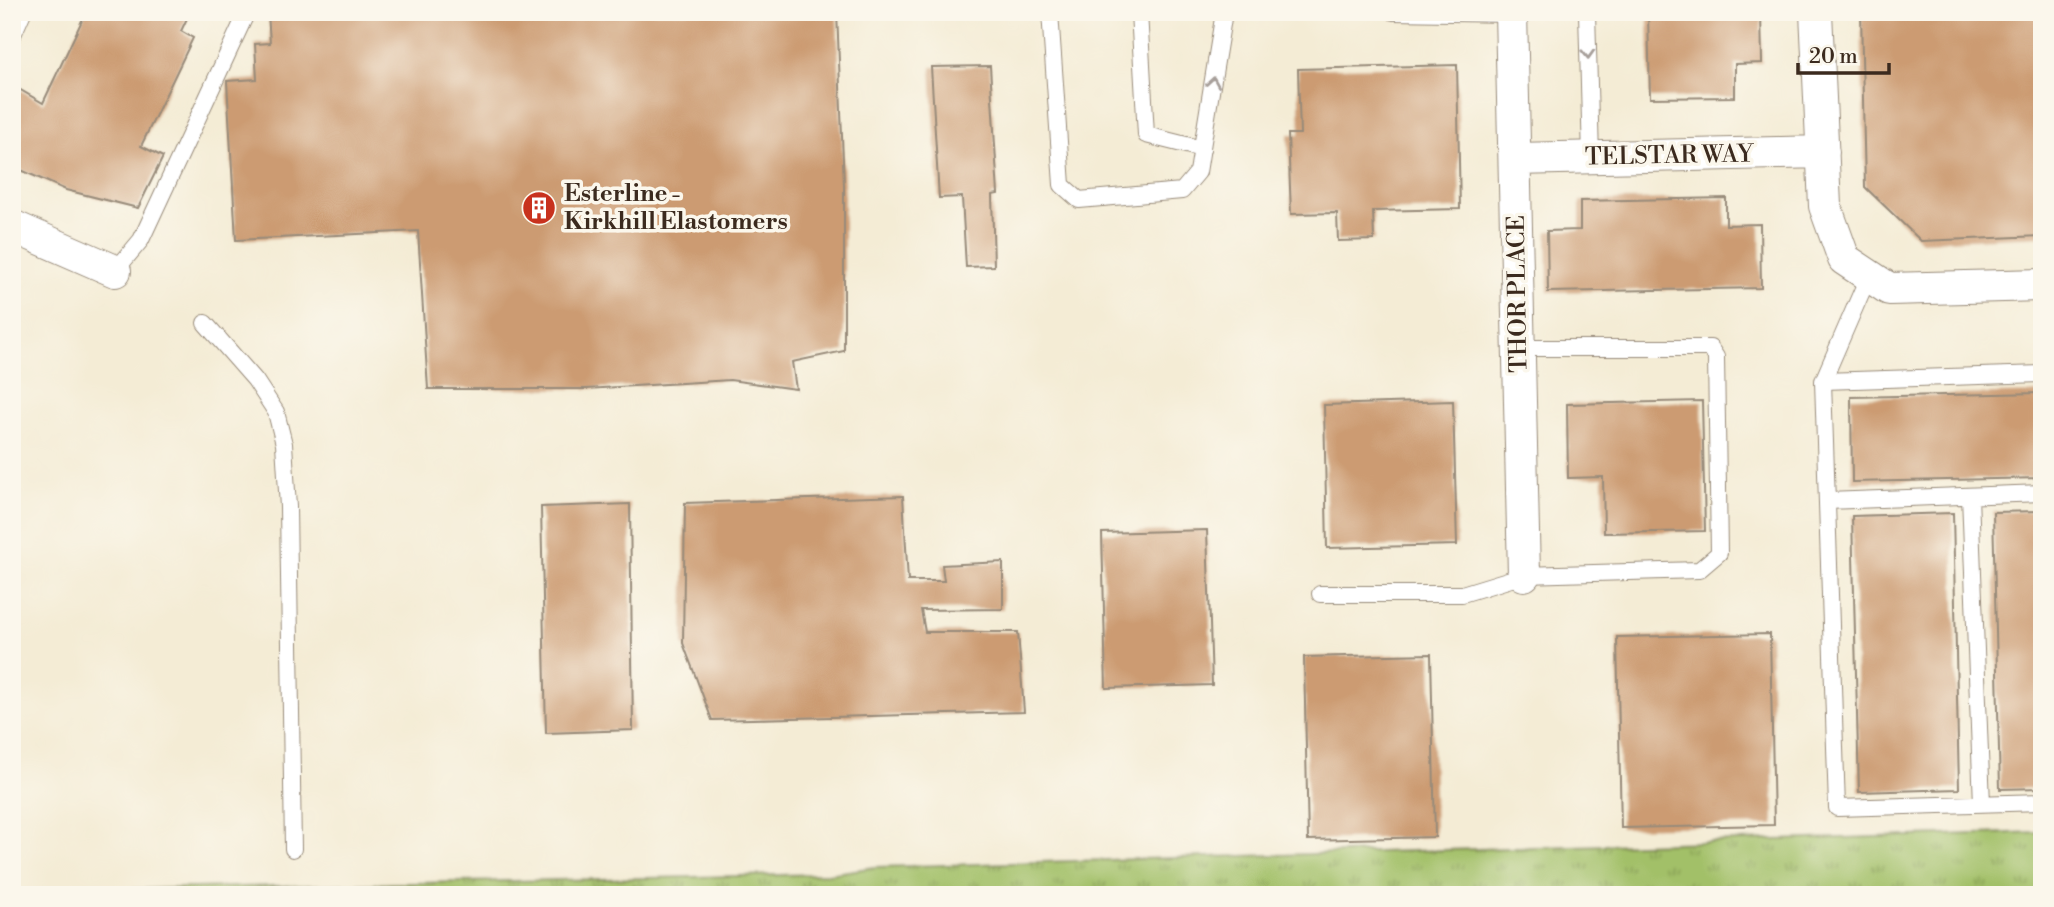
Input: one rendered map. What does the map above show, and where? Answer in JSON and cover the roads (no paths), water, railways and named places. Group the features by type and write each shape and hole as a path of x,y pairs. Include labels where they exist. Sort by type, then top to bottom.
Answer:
{"street":[{"path":"1816,12 1825,206 1844,259 1889,289 2042,285"},
{"name":"THOR PLACE","path":"1511,13 1524,575"},
{"name":"TELSTAR WAY","path":"1515,159 1823,152"},
{"path":"12,226 115,271"}],"lane":[{"path":"12,37 23,12"},
{"path":"115,271 141,240 247,12"},
{"path":"1050,12 1062,185 1079,200 1182,191 1198,172 1224,12"},
{"path":"1139,12 1146,135 1202,149"},
{"path":"1393,12 1511,13"},
{"path":"1587,12 1591,158"},
{"path":"1869,275 1823,381 1837,808 2042,802"},
{"path":"205,323 269,401 276,412 284,444 288,507 293,849"},
{"path":"1320,594 1462,594 1524,575 1699,570 1719,553 1716,357 1710,348 1519,348"},
{"path":"1823,381 2042,374"},
{"path":"1827,501 2042,493"},
{"path":"1970,496 1982,804"}],"place":[{"name":"Esterline - Kirkhill Elastomers","path":"539,208"}]}
